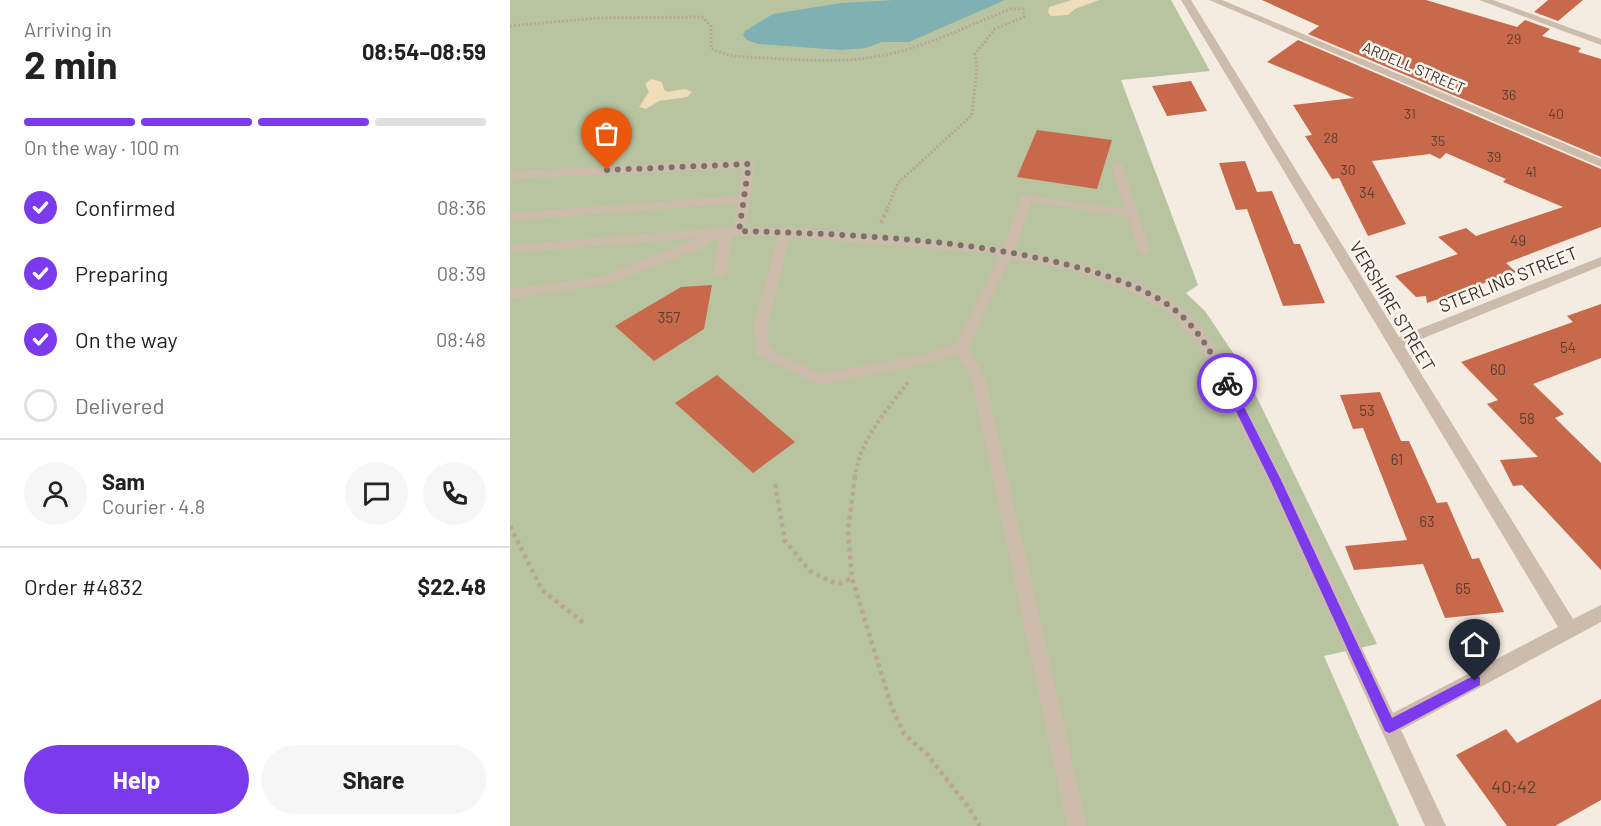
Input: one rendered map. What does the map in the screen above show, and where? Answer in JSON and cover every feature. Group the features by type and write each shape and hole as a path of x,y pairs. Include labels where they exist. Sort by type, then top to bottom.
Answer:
{"street":[{"name":"VERSHIRE STREET","path":"1186,0 1570,630"},
{"name":"ARDELL STREET","path":"1214,0 1601,163"},
{"path":"1484,0 1601,42"},
{"path":"510,175 513,173 749,164 744,199 728,232 718,274"},
{"path":"1118,166 1144,250"},
{"path":"785,232 761,325 762,351 819,380 925,359 962,348 1008,252 1026,198 1133,214"},
{"path":"510,217 744,199"},
{"path":"510,294 603,281 728,232"},
{"path":"510,249 728,232 785,232 874,237 1008,252 1080,268 1119,281 1166,304 1195,330 1215,359 1276,482 1436,826"},
{"name":"STERLING STREET","path":"1396,344 1601,261"},
{"path":"962,348 978,377 1077,826"},
{"path":"1389,726 1601,613"}],"path":[{"path":"510,26 596,18 702,17 709,21 712,28 711,48 722,54 800,61 844,60 916,47 1011,9 1023,9 1024,16 995,29 975,54 977,68 972,115 898,183 874,237"},
{"path":"908,382 866,440 857,459 848,531 852,578 892,708 904,734 927,754 969,808 980,826"},
{"path":"775,484 785,541 810,571 832,582 841,583 852,578"},
{"path":"510,526 542,590 585,624"}],"green space":[{"path":"510,0 1171,0 1210,71 1121,80 1198,285 1186,293 1205,311 1241,365 1377,644 1324,656 1399,826 510,826"}],"sand":[{"path":"1072,0 1099,0 1075,9 1068,15 1051,16 1048,13 1049,7"},
{"path":"651,79 662,82 667,92 685,89 692,92 687,97 659,101 646,109 639,107 649,92 645,84"}],"water":[{"path":"895,0 1005,0 909,42 882,42 866,48 841,50 758,44 747,40 743,35 745,31 773,14 841,3"}],"building":[{"path":"1262,0 1426,0 1517,27 1525,20 1550,29 1542,36 1581,48 1578,52 1601,59 1601,157 1308,34 1319,26"},
{"path":"1548,0 1583,0 1558,21 1534,12"},
{"path":"1298,40 1601,169 1601,227 1506,263 1516,272 1427,303 1426,296 1416,297 1395,276 1458,254 1438,237 1466,228 1476,236 1563,207 1503,182 1506,179 1446,153 1440,159 1430,154 1372,161 1406,224 1368,236 1339,178 1332,179 1305,136 1312,135 1293,105 1354,98 1267,62"},
{"path":"1191,81 1207,111 1167,116 1152,86"},
{"path":"1037,130 1112,140 1097,189 1017,177"},
{"path":"1245,161 1257,192 1272,191 1294,244 1300,244 1325,303 1283,306 1247,209 1236,210 1219,163"},
{"path":"712,285 704,329 654,361 615,326 681,287"},
{"path":"1601,304 1601,358 1533,384 1564,414 1555,418 1601,463 1601,570 1522,485 1513,486 1500,460 1538,457 1487,404 1498,400 1461,362 1573,322 1567,316"},
{"path":"717,375 795,442 753,473 675,403"},
{"path":"1380,392 1401,441 1409,441 1437,503 1447,502 1472,559 1479,558 1504,612 1445,618 1423,564 1354,570 1345,546 1407,540 1363,428 1353,429 1340,395"},
{"path":"1601,699 1601,800 1555,826 1507,826 1456,755 1506,729 1517,743"}],"way so far":[{"path":"607,170 749,164 739,231 874,237 964,246 1035,258 1101,274 1135,288 1177,312 1209,348 1227,383"}],"route":[{"path":"1227,383 1276,482 1389,726 1475,681"}]}
